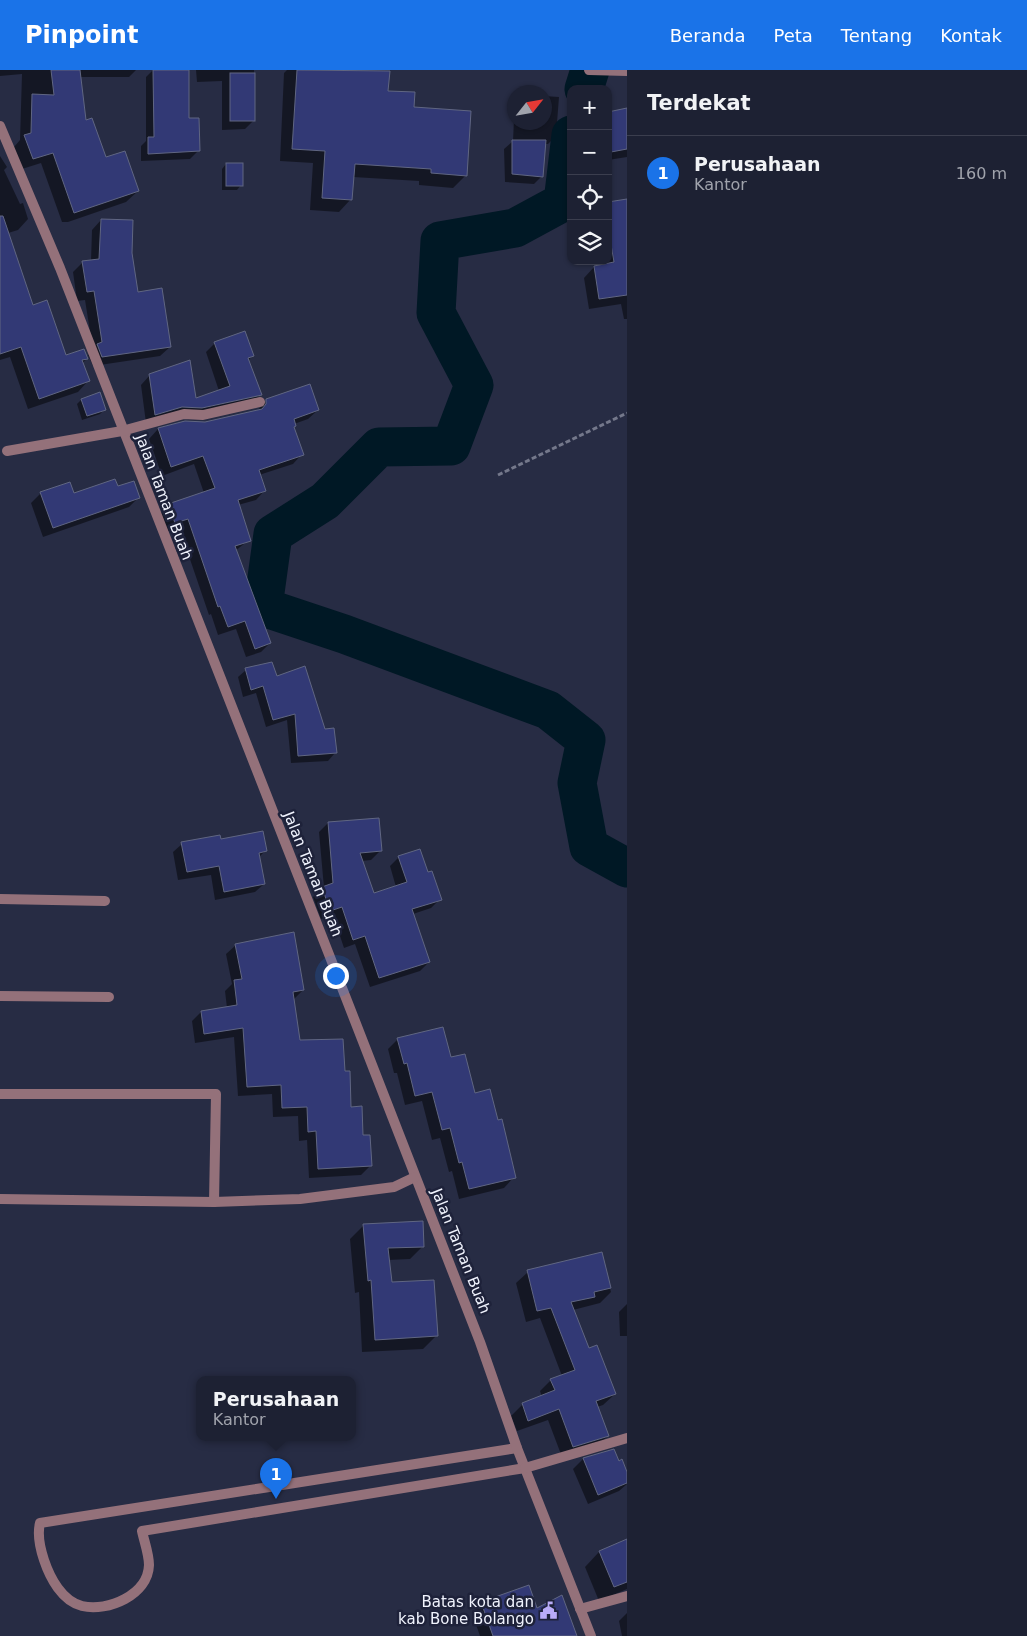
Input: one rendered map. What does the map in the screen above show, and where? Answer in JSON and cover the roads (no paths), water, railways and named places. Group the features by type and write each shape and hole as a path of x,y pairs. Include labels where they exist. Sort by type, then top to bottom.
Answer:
{"street":[{"path":"589,70 627,71"},
{"name":"Jalan Taman Buah","path":"0,126 60,268 122,431 416,1177 480,1342 517,1448 591,1636"},
{"path":"7,451 122,431 184,414 213,414 260,402"},
{"path":"0,899 105,901"},
{"path":"0,996 109,997"},
{"path":"0,1094 216,1094 214,1202"},
{"path":"0,1199 214,1202 300,1200 394,1187 416,1177"},
{"path":"517,1448 40,1523 40,1545 47,1569 55,1585 68,1598 80,1606 96,1607 116,1602 135,1594 144,1581 149,1565 142,1531 525,1468 627,1438"},
{"path":"580,1609 627,1596"}],"waterway":[{"path":"585,85 590,70"},
{"path":"567,168 563,202 515,228 440,241 436,313 474,385 451,446 379,447 325,501 273,534 263,607 344,634 548,710 586,740 577,783 589,847 627,868"}],"place":[{"name":"Perusahaan","path":"276,1499"},
{"name":"Batas kota dan kab Bone Bolango","path":"548,1611"}]}
